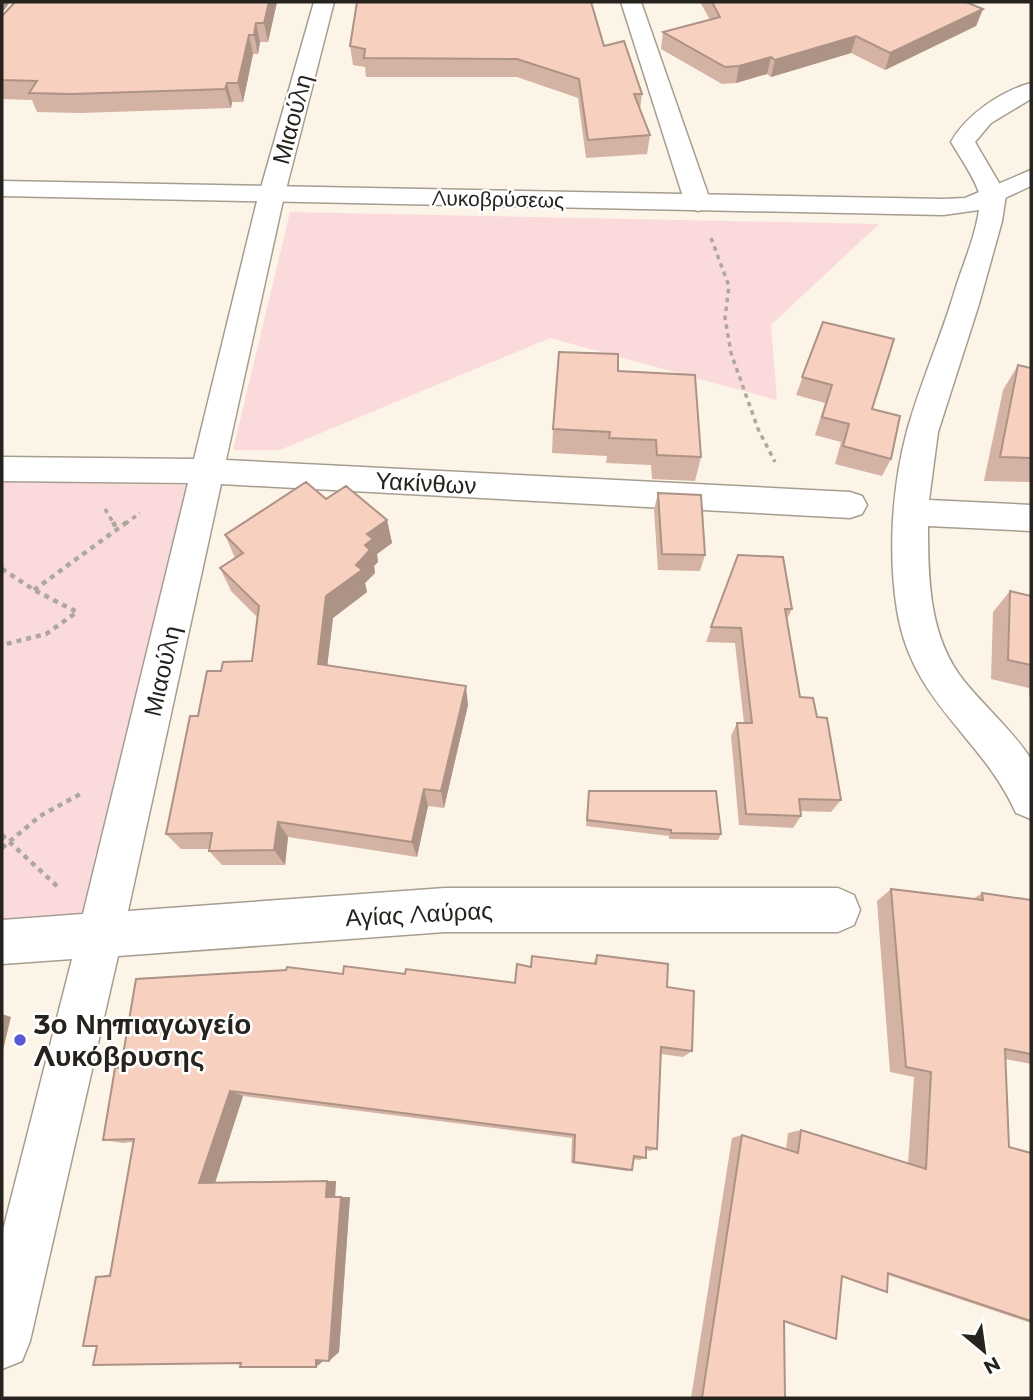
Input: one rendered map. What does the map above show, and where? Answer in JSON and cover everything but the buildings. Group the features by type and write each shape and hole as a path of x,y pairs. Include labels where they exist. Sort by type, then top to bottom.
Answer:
{"street":[{"name":"Μιαούλη","path":"2,1341 138,774 203,471 272,195 324,2"},
{"path":"631,2 698,203"},
{"path":"1031,90 979,122 966,133 963,142 993,195 981,247 920,443 912,512 912,600 926,654 951,695 1025,783 1031,800"},
{"name":"Λυκοβρύσεως","path":"2,189 943,207 970,205 1031,177"},
{"name":"Υακίνθων","path":"2,469 203,471 850,505"},
{"path":"912,512 1031,518"},
{"name":"Αγίας Λαύρας","path":"2,942 445,910 838,910"}],"path":[{"path":"698,203 729,286 725,318 731,353 758,429 797,502"},
{"path":"34,590 203,471"},
{"path":"2,569 34,590 77,612 49,633 33,638 9,640 2,645"},
{"path":"2,848 40,816 103,784 138,774"},
{"path":"2,835 62,891 100,936"}],"shaded area":[{"path":"290,212 879,224 771,325 777,400 550,338 280,450 233,450"},
{"path":"2,482 192,485 88,915 2,920"}],"place":[{"name":"3ο Νηπιαγωγείο Λυκόβρυσης","path":"20,1040"}]}
